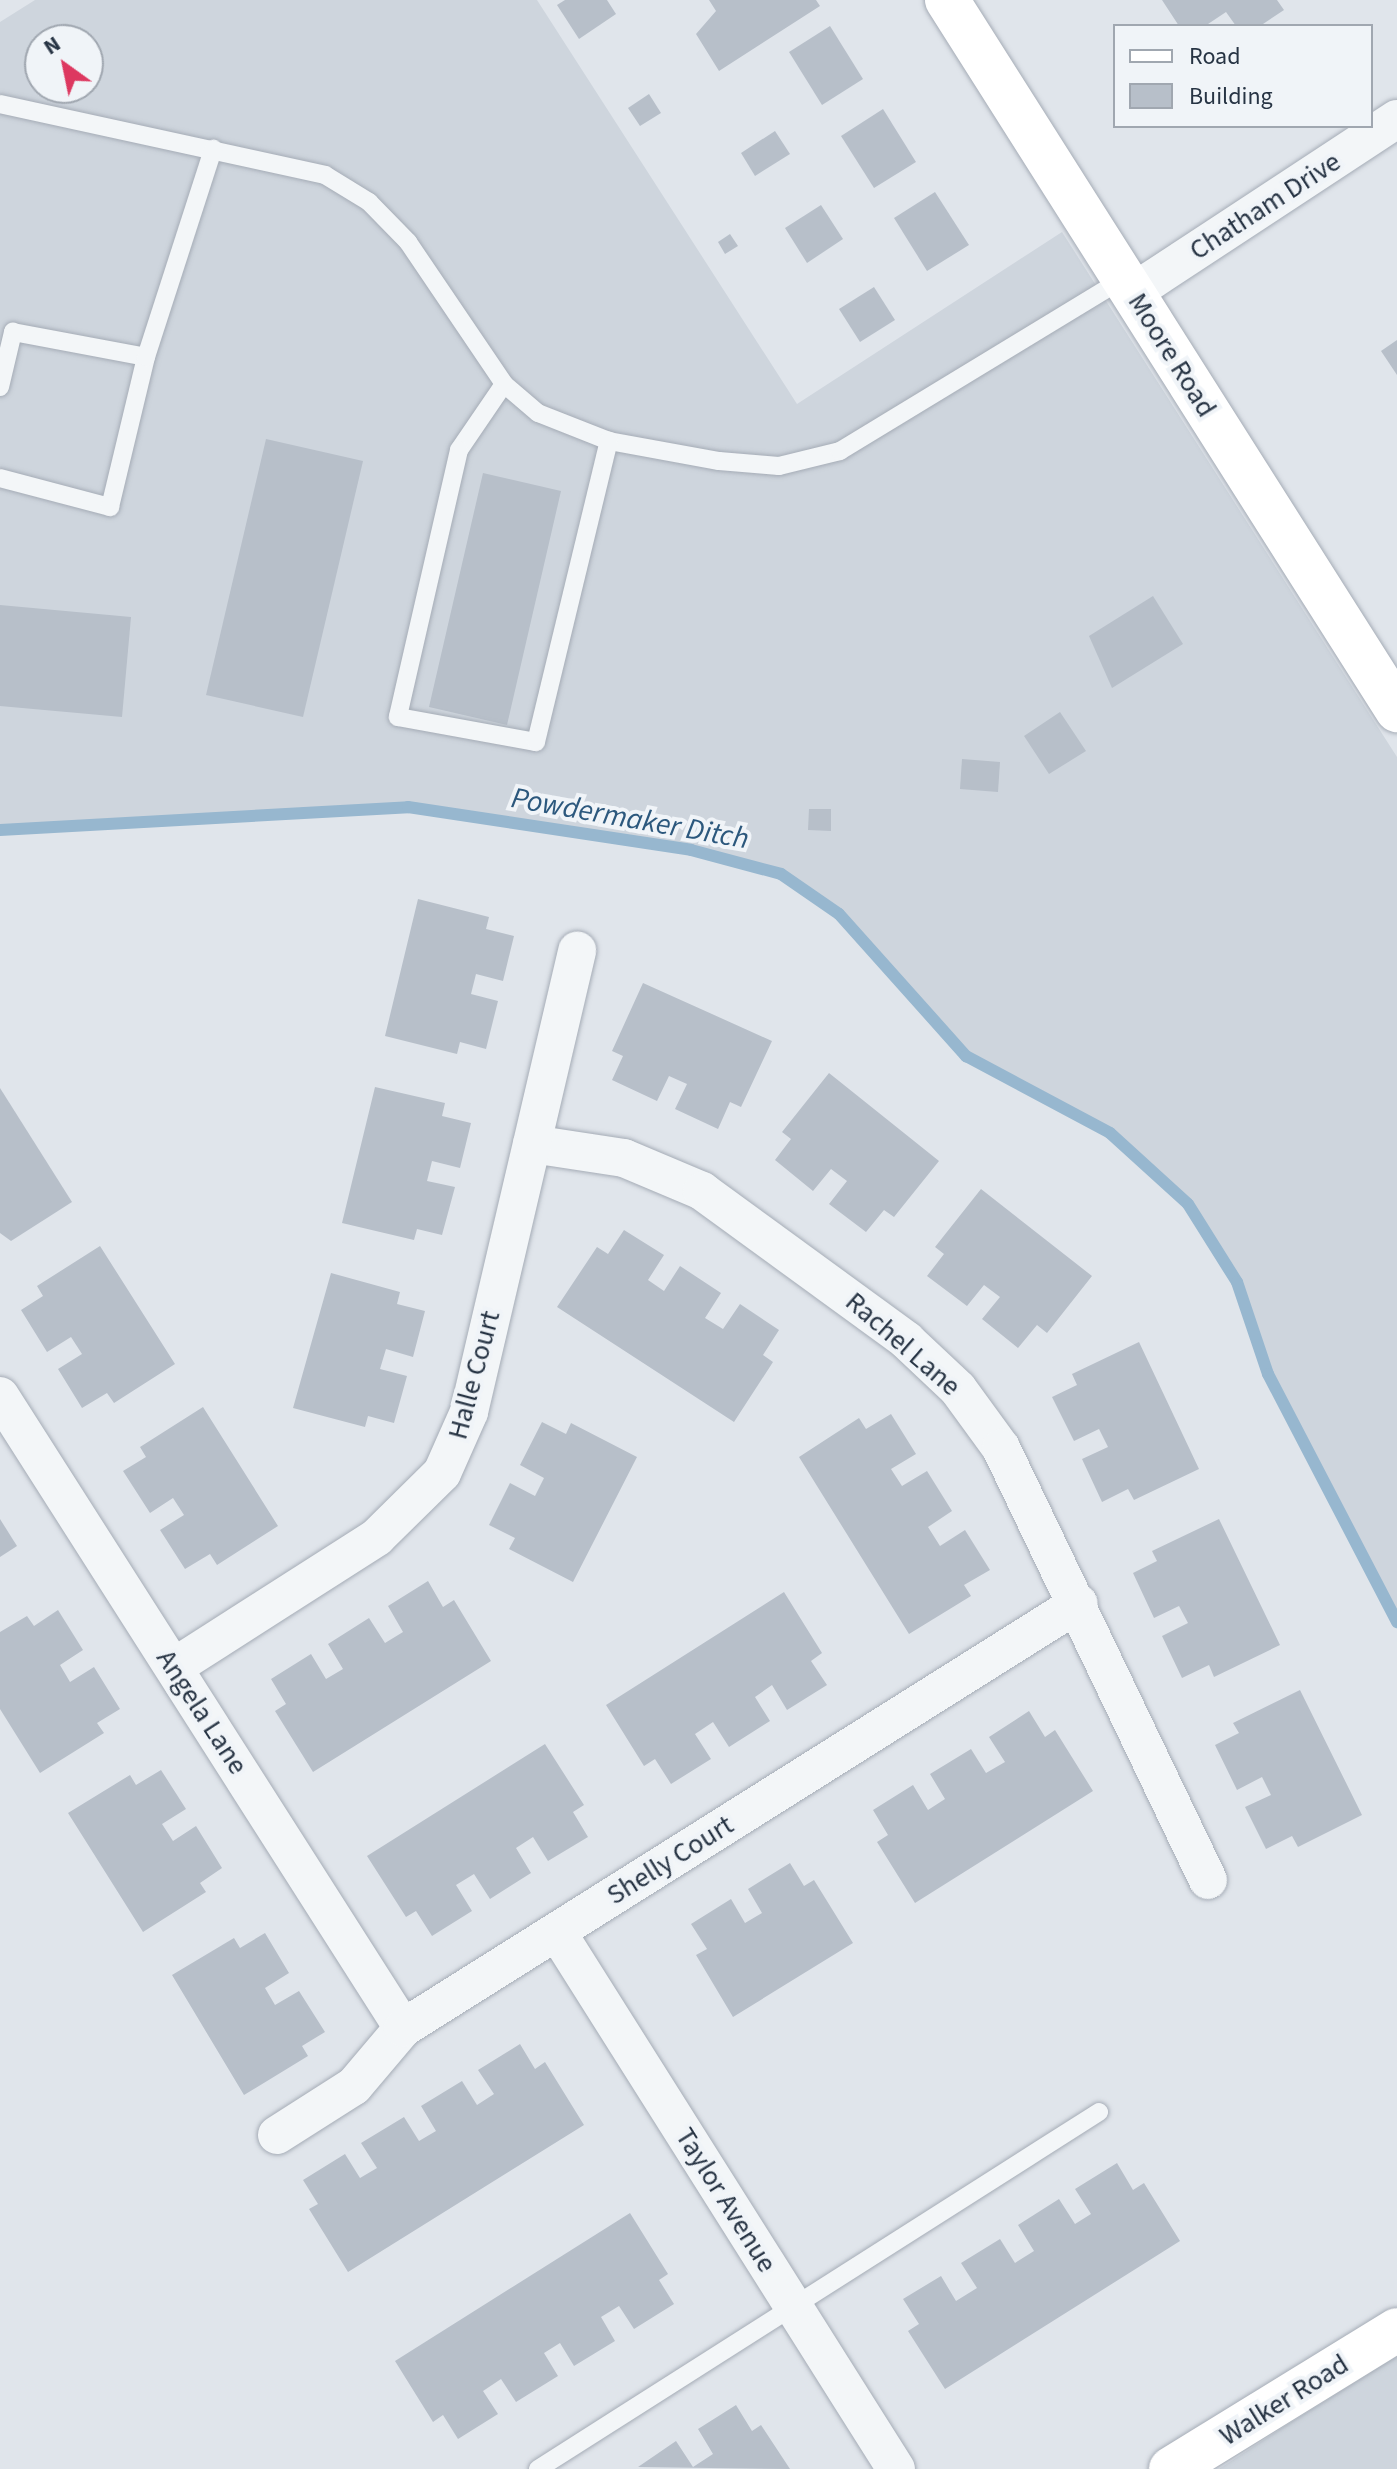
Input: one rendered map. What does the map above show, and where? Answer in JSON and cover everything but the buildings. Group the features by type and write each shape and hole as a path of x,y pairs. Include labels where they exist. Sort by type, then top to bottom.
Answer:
{"street":[{"name":"Moore Road","path":"947,0 1397,710"},
{"name":"Chatham Drive","path":"1128,286 1397,119"},
{"name":"Halle Court","path":"174,1667 386,1531 442,1473 469,1412 577,950"},
{"name":"Rachel Lane","path":"532,1144 672,1174 727,1206 906,1340 980,1416 1079,1603 1208,1880"},
{"name":"Angela Lane","path":"0,1396 403,2028"},
{"name":"Shelly Court","path":"277,2135 354,2086 403,2028 1079,1603"},
{"name":"Taylor Avenue","path":"557,1932 896,2469"},
{"name":"Walker Road","path":"1171,2469 1397,2330"}],"lane":[{"path":"0,104 325,175 369,202 408,242 504,384 538,413 609,441 779,466 840,451 1128,286"},
{"path":"0,478 110,507 146,357 213,149"},
{"path":"0,387 13,332 146,357"},
{"path":"504,384 459,450 398,717 536,742 609,441"},
{"path":"538,2469 1099,2112"}],"shaded area":[{"path":"35,0 537,0 797,404 1062,232 1397,757 1397,1622 1268,1374 1237,1281 1188,1204 1110,1133 966,1056 839,914 781,874 691,850 408,807 0,830 0,22"},
{"path":"1397,2356 1397,2469 1219,2469 1285,2426"}],"waterway":[{"name":"Powdermaker Ditch","path":"0,830 408,807 691,850 781,874 839,914 966,1056 1110,1133 1188,1204 1237,1282 1268,1374 1397,1622"}]}
